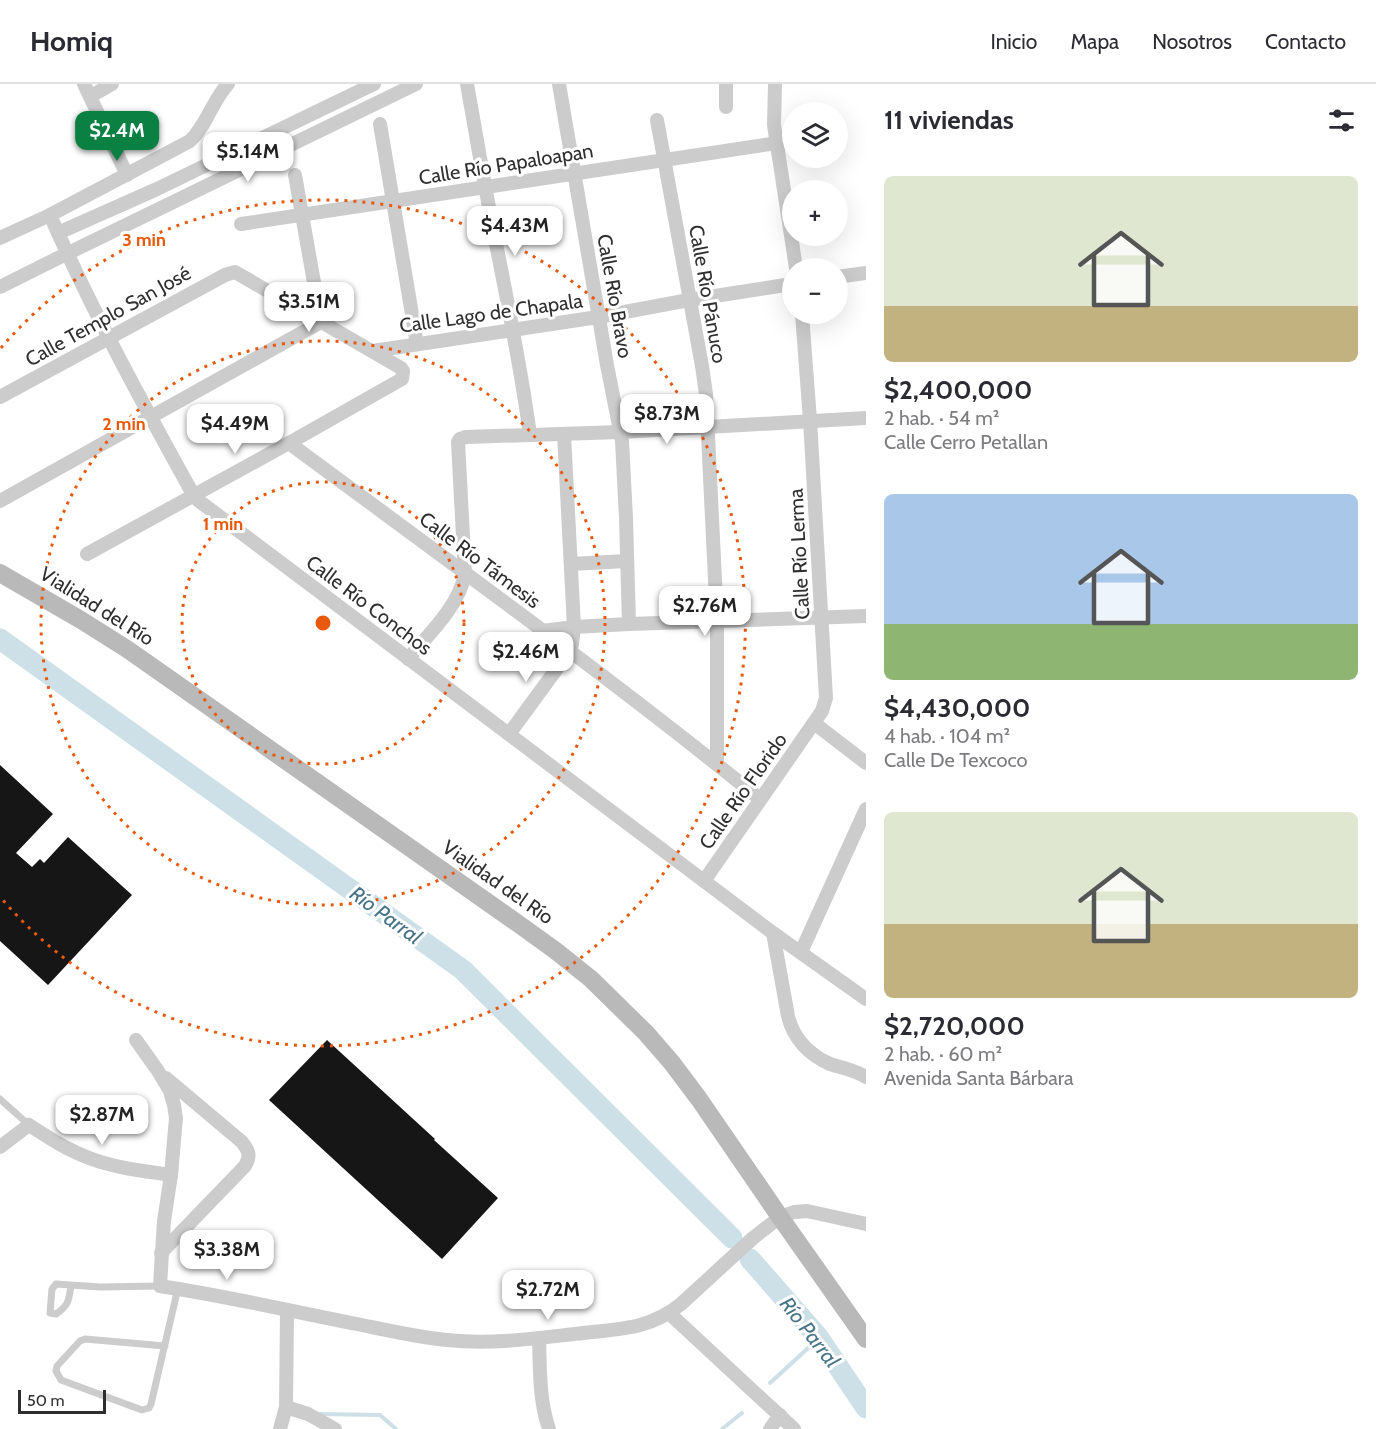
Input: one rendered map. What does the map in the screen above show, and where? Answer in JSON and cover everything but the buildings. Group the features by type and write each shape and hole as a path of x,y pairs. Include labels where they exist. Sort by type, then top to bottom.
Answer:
{"main road":[{"name":"Vialidad del Río","path":"0,573 127,649 520,925 582,972 646,1033 672,1063 866,1339"}],"street":[{"path":"112,84 88,90 127,175"},
{"path":"58,233 157,189 374,84"},
{"path":"0,287 416,84"},
{"path":"467,84 525,396 530,435"},
{"name":"Calle Río Bravo","path":"558,84 620,432 624,464 628,624"},
{"path":"726,84 726,106"},
{"path":"775,84 773,110 794,258"},
{"path":"0,238 50,215 190,141 204,124 223,86"},
{"name":"Calle Río Pánuco","path":"657,120 702,366 708,427 717,621 717,764"},
{"path":"380,124 417,344"},
{"name":"Calle Río Papaloapan","path":"241,224 777,143"},
{"path":"0,501 321,322 295,175"},
{"name":"Calle Río Conchos","path":"50,215 88,298 194,496 199,501 773,933 866,999"},
{"name":"Calle Lago de Chapala","path":"236,272 401,368 404,375 402,379 289,443"},
{"name":"Calle Templo San José","path":"0,397 225,275 236,272"},
{"path":"848,275 866,273"},
{"name":"Calle Lago de Chapala","path":"373,351 598,317 782,286"},
{"name":"Calle Río Lerma","path":"803,324 826,698 822,711 814,723"},
{"path":"408,659 451,607 459,594 465,574 458,442 460,439 866,418"},
{"path":"508,734 569,652 572,644 574,627 564,434"},
{"path":"87,554 289,443"},
{"name":"Calle Río Támesis","path":"289,443 542,631 760,799"},
{"path":"571,564 627,561"},
{"path":"542,631 628,624 866,616"},
{"path":"814,723 866,764"},
{"name":"Calle Río Florido","path":"704,881 814,723"},
{"path":"801,952 866,808"},
{"path":"773,933 788,1016 795,1036 815,1056 857,1071 866,1077"},
{"path":"136,1040 170,1091 176,1118 161,1253 160,1286 239,1299 447,1340 503,1341 539,1338 628,1328 646,1324 670,1314 753,1238 780,1217 794,1212 807,1211 866,1224"},
{"path":"158,1071 242,1143 249,1154 249,1160 245,1166 161,1253"},
{"path":"0,1148 29,1125 58,1145 93,1160 171,1175"},
{"path":"280,1429 286,1407 287,1310"},
{"path":"670,1314 794,1429"},
{"path":"539,1338 542,1398 549,1429"},
{"path":"286,1407 309,1414 335,1429"},
{"path":"770,1429 780,1415"}],"lane":[{"path":"0,1099 29,1125"},
{"path":"71,1285 67,1304 56,1314 50,1312 52,1287 56,1284 71,1285 100,1287 160,1286"},
{"path":"165,1346 85,1339 80,1341 57,1366 56,1371 61,1380 142,1410 149,1408 151,1404 165,1346 178,1288"}],"waterway":[{"name":"Río Parral","path":"0,639 463,970 732,1238"},
{"name":"Río Parral","path":"750,1259 819,1338 866,1408"},
{"path":"770,1383 819,1338"},
{"path":"722,1429 742,1413"},
{"path":"318,1414 380,1415 396,1429"}]}
